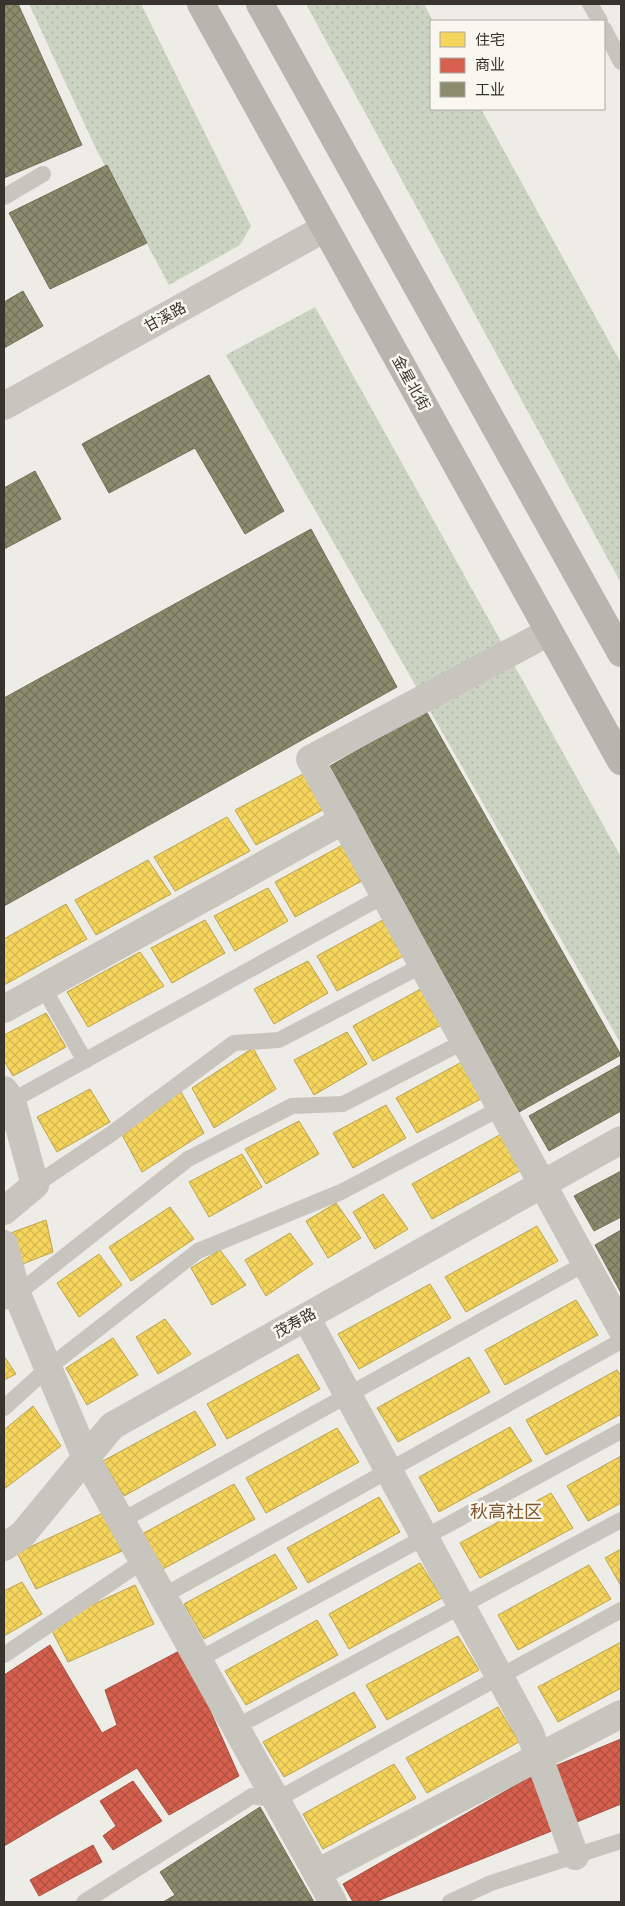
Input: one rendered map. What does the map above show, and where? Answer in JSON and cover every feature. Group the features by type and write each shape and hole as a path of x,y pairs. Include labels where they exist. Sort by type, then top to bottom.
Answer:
{"main road":[{"name":"金星北街","path":"201,4 621,761"},
{"path":"260,4 621,653"}],"street":[{"name":"甘溪路","path":"4,406 325,228"},
{"path":"549,632 310,759 621,1328"},
{"path":"4,1009 344,820"},
{"path":"4,1211 34,1185 6,1099"},
{"name":"茂寿路","path":"4,1547 22,1535 112,1426 621,1140"},
{"path":"4,1244 10,1298 48,1368 86,1458 333,1902"},
{"path":"306,1317 530,1733 575,1856"},
{"path":"317,1874 621,1714"}],"lane":[{"path":"590,4 599,20"},
{"path":"605,31 621,62"},
{"path":"4,197 44,174"},
{"path":"6,1099 85,1061 385,895"},
{"path":"34,1185 111,1134 234,1043 279,1040 423,965"},
{"path":"43,988 85,1061"},
{"path":"10,1298 188,1160 292,1106 343,1104 464,1041"},
{"path":"4,1408 48,1368 198,1251 341,1192 501,1108"},
{"path":"121,1521 586,1263"},
{"path":"163,1596 621,1341"},
{"path":"198,1660 621,1430"},
{"path":"236,1727 621,1520"},
{"path":"4,1655 143,1561"},
{"path":"84,1902 252,1796 276,1800 621,1610"},
{"path":"450,1902 491,1883 621,1841"}],"green space":[{"path":"29,4 141,4 251,226 240,245 169,285 96,149"},
{"path":"306,4 424,4 432,20 430,20 430,110 482,110 621,363 621,583"},
{"path":"315,307 621,857 621,1044 226,355"}],"building: 住宅":[{"path":"309,771 332,805 256,845 235,810"},
{"path":"227,817 250,851 175,891 154,857"},
{"path":"348,842 371,876 295,917 275,882"},
{"path":"148,860 171,894 96,935 75,900"},
{"path":"268,888 288,921 235,951 214,916"},
{"path":"66,904 87,939 4,985 4,939"},
{"path":"390,916 413,951 337,991 317,956"},
{"path":"205,920 225,953 172,983 151,948"},
{"path":"140,952 164,986 88,1027 67,992"},
{"path":"308,961 328,993 274,1024 254,989"},
{"path":"426,986 449,1021 373,1061 353,1026"},
{"path":"46,1013 66,1047 13,1076 4,1061 4,1035"},
{"path":"347,1032 367,1064 314,1095 294,1060"},
{"path":"253,1048 276,1089 214,1128 192,1088"},
{"path":"469,1058 492,1093 417,1133 396,1098"},
{"path":"90,1089 110,1122 57,1152 37,1117"},
{"path":"181,1092 204,1133 142,1172 120,1131"},
{"path":"386,1105 406,1138 353,1168 333,1133"},
{"path":"299,1121 319,1154 266,1184 245,1149"},
{"path":"503,1133 525,1168 432,1219 412,1184"},
{"path":"242,1154 262,1187 209,1217 189,1182"},
{"path":"383,1194 408,1229 375,1249 353,1212"},
{"path":"336,1203 361,1238 328,1258 306,1221"},
{"path":"170,1207 194,1239 131,1281 109,1247"},
{"path":"46,1220 53,1252 20,1265 8,1234"},
{"path":"537,1226 558,1261 466,1312 445,1277"},
{"path":"290,1233 313,1264 266,1296 245,1260"},
{"path":"220,1250 246,1285 212,1305 191,1268"},
{"path":"99,1254 122,1285 79,1317 57,1283"},
{"path":"430,1284 451,1318 359,1369 338,1334"},
{"path":"576,1300 598,1335 505,1385 485,1350"},
{"path":"165,1319 191,1354 158,1374 136,1337"},
{"path":"113,1338 138,1375 87,1405 66,1368"},
{"path":"298,1354 320,1389 227,1439 207,1404"},
{"path":"4,1356 16,1374 4,1380"},
{"path":"469,1357 490,1392 398,1442 377,1408"},
{"path":"617,1370 621,1376 621,1414 546,1455 526,1420"},
{"path":"33,1406 61,1446 4,1489 4,1430"},
{"path":"195,1411 216,1445 124,1496 103,1461"},
{"path":"510,1427 532,1461 439,1512 419,1477"},
{"path":"337,1428 359,1462 266,1513 246,1478"},
{"path":"621,1456 621,1503 588,1521 567,1486"},
{"path":"234,1484 255,1519 163,1569 142,1534"},
{"path":"551,1493 573,1528 480,1578 460,1543"},
{"path":"379,1497 400,1532 308,1583 287,1548"},
{"path":"103,1513 122,1551 36,1589 17,1553"},
{"path":"621,1549 621,1586 605,1558"},
{"path":"275,1554 297,1588 204,1639 184,1604"},
{"path":"420,1563 442,1598 349,1649 329,1614"},
{"path":"589,1565 611,1599 518,1650 498,1615"},
{"path":"22,1582 42,1614 4,1636 4,1591"},
{"path":"135,1585 154,1624 68,1662 49,1625"},
{"path":"317,1620 338,1655 246,1705 225,1671"},
{"path":"458,1636 479,1670 387,1720 366,1685"},
{"path":"621,1642 621,1688 558,1722 538,1687"},
{"path":"354,1692 376,1727 284,1777 263,1742"},
{"path":"498,1707 519,1742 427,1793 406,1758"},
{"path":"394,1764 416,1798 323,1849 303,1814"}],"building: 商业":[{"path":"50,1645 102,1733 117,1725 105,1690 183,1649 239,1776 169,1815 137,1768 4,1846 4,1675"},
{"path":"621,1739 621,1804 572,1824 550,1768"},
{"path":"537,1773 559,1828 375,1902 353,1902 343,1884"},
{"path":"133,1781 162,1821 113,1850 103,1836 116,1826 100,1801"},
{"path":"93,1845 102,1862 39,1896 30,1880"}],"building: 工业":[{"path":"4,4 18,4 82,145 4,178"},
{"path":"107,165 147,243 50,289 9,213"},
{"path":"23,291 43,326 4,348 4,302"},
{"path":"209,375 284,511 245,534 195,448 109,493 82,444"},
{"path":"35,471 61,519 4,549 4,488"},
{"path":"311,529 397,687 4,906 4,698"},
{"path":"426,711 621,1055 519,1112 330,766"},
{"path":"620,1065 621,1111 549,1151 529,1116"},
{"path":"621,1171 621,1217 594,1231 574,1196"},
{"path":"621,1230 621,1293 595,1245"},
{"path":"260,1807 314,1902 163,1902 175,1895 160,1872"}],"district":[{"name":"秋高社区","path":"506,1512"}]}
